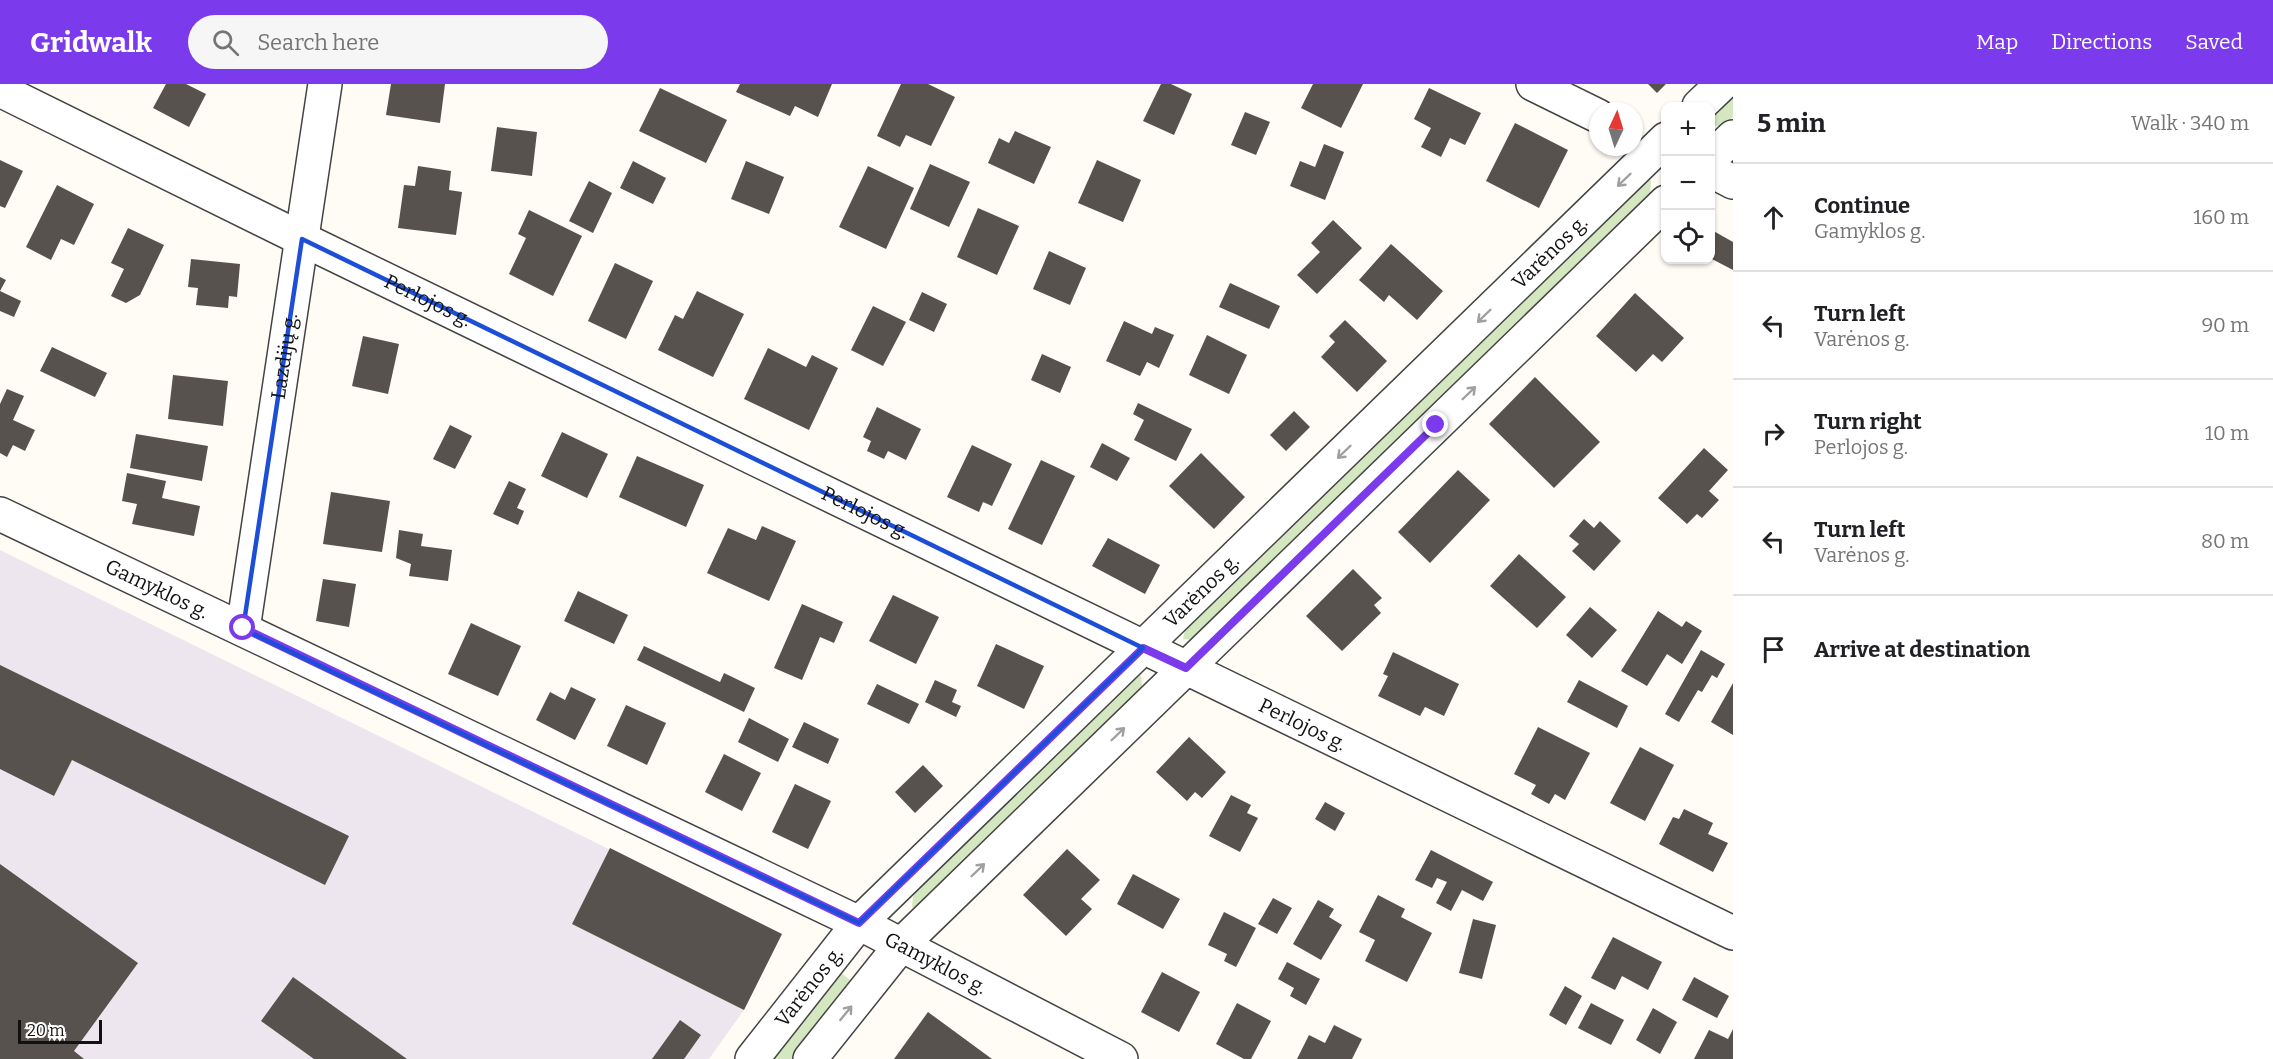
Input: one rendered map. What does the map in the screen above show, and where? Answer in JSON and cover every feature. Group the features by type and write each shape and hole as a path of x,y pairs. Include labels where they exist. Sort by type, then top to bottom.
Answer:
{"street":[{"name":"Lazdijų g.","path":"243,628 325,84"},
{"path":"1533,84 1589,112"},
{"path":"1703,102 1722,84"},
{"name":"Perlojos g.","path":"0,90 302,240 1733,933"},
{"path":"1713,156 1733,137"},
{"name":"Varėnos g.","path":"752,1059 859,923 1143,648 1656,142"},
{"path":"1715,173 1733,182"},
{"path":"810,1059 901,945 1661,206"},
{"name":"Gamyklos g.","path":"0,514 859,923 1121,1059"}],"highlighted area":[{"path":"302,239 903,531 1143,648 859,923 243,629"}],"shaded area":[{"path":"0,550 782,934 744,1010 709,1059 0,1059"}],"green space":[{"path":"1733,91 1733,117 1724,126 1715,126 1715,109"},
{"path":"1647,178 1651,181 1650,199 1194,640 1183,639 1185,630"},
{"path":"1132,674 1141,676 1142,686 1135,701 916,909 912,907 913,896 920,880"},
{"path":"835,968 850,980 792,1059 769,1059"}],"building":[{"path":"166,84 186,84 206,94 189,127 153,108"},
{"path":"391,84 445,84 440,123 386,115"},
{"path":"740,84 832,84 818,117 795,106 790,116 736,92"},
{"path":"901,84 928,84 955,97 931,146 906,135 900,147 877,136"},
{"path":"1161,84 1171,84 1192,94 1174,135 1143,121"},
{"path":"1313,84 1363,84 1341,128 1301,108"},
{"path":"1648,84 1666,84 1657,93"},
{"path":"660,88 727,120 706,163 639,131"},
{"path":"1429,88 1481,113 1465,145 1450,138 1441,157 1421,147 1431,128 1414,119"},
{"path":"1245,112 1270,122 1256,155 1231,145"},
{"path":"1515,123 1568,150 1539,208 1486,181"},
{"path":"497,127 537,132 532,176 491,171"},
{"path":"1015,131 1051,147 1034,184 988,163 999,138 1009,143"},
{"path":"1324,144 1344,152 1325,200 1290,186 1300,161 1315,167"},
{"path":"0,160 23,171 5,208 0,206"},
{"path":"1097,160 1141,180 1123,222 1078,203"},
{"path":"633,161 666,178 653,204 620,188"},
{"path":"746,161 784,177 769,214 731,199"},
{"path":"930,164 970,182 949,227 910,209"},
{"path":"418,166 451,171 449,190 462,192 456,235 398,228 404,185 415,186"},
{"path":"868,166 914,188 886,249 839,227"},
{"path":"589,181 612,193 593,233 569,221"},
{"path":"57,185 94,204 74,245 61,239 51,260 26,247"},
{"path":"978,208 1019,226 997,275 957,257"},
{"path":"529,210 582,236 553,296 509,274 526,238 518,234"},
{"path":"1333,220 1362,248 1317,294 1297,275 1320,252 1311,243"},
{"path":"128,228 164,245 140,295 126,303 111,296 124,269 111,263"},
{"path":"1715,232 1733,242 1733,270 1715,261"},
{"path":"1391,244 1443,291 1417,320 1389,295 1384,302 1359,280"},
{"path":"1049,251 1086,268 1070,305 1033,289"},
{"path":"191,259 240,264 237,297 229,296 228,308 196,305 198,288 188,287"},
{"path":"615,263 653,281 626,339 588,321"},
{"path":"0,277 6,280 0,291"},
{"path":"1230,283 1280,306 1269,329 1219,307"},
{"path":"0,291 21,301 14,317 0,311"},
{"path":"697,291 744,314 713,377 658,350 675,315 683,319"},
{"path":"922,292 947,304 934,332 909,320"},
{"path":"1635,293 1684,338 1662,362 1653,354 1636,372 1596,336"},
{"path":"873,306 906,322 883,366 851,350"},
{"path":"1345,320 1387,361 1357,392 1321,357 1335,342 1329,336"},
{"path":"1124,321 1152,334 1155,327 1174,335 1159,368 1147,362 1140,376 1106,361"},
{"path":"1207,335 1247,355 1229,394 1189,375"},
{"path":"363,336 399,344 388,394 352,386"},
{"path":"52,347 107,373 95,397 40,371"},
{"path":"768,348 806,367 812,355 838,368 809,430 744,399"},
{"path":"1042,354 1071,367 1060,393 1031,380"},
{"path":"173,375 228,381 223,426 168,419"},
{"path":"1535,377 1600,442 1554,488 1489,424"},
{"path":"7,389 24,396 13,420 35,430 25,451 13,445 7,457 0,453 0,404"},
{"path":"1138,403 1192,429 1176,461 1134,440 1144,420 1133,414"},
{"path":"877,407 921,429 906,460 888,451 884,459 867,451 871,441 863,437"},
{"path":"1294,411 1310,427 1286,451 1270,435"},
{"path":"450,425 472,436 455,469 433,459"},
{"path":"562,432 608,454 587,498 541,476"},
{"path":"136,434 208,446 202,481 130,468"},
{"path":"1102,443 1130,458 1117,481 1090,467"},
{"path":"972,445 1012,464 992,506 983,502 979,512 947,497"},
{"path":"1704,448 1728,470 1709,491 1719,500 1702,518 1697,514 1687,524 1658,498"},
{"path":"1201,453 1245,497 1214,529 1169,486"},
{"path":"637,456 704,485 686,527 619,497"},
{"path":"1041,460 1075,476 1042,545 1008,529"},
{"path":"1458,470 1490,500 1430,563 1398,532"},
{"path":"127,473 166,481 162,498 200,506 194,536 132,524 137,504 122,501"},
{"path":"509,481 526,489 517,508 524,511 518,525 493,514"},
{"path":"331,492 390,501 382,552 323,544"},
{"path":"1584,519 1594,528 1600,521 1621,541 1594,571 1572,551 1579,544 1569,536"},
{"path":"762,526 796,541 769,601 707,573 728,528 756,540"},
{"path":"399,530 423,534 421,546 452,550 448,581 409,576 411,564 396,558"},
{"path":"1108,538 1160,565 1145,594 1092,566"},
{"path":"1519,554 1566,597 1537,628 1490,586"},
{"path":"1353,569 1382,598 1374,605 1381,613 1342,651 1306,616"},
{"path":"323,579 356,584 349,627 316,621"},
{"path":"578,591 628,615 614,644 564,621"},
{"path":"893,595 939,617 916,664 869,641"},
{"path":"802,604 843,622 834,643 820,637 802,680 774,668"},
{"path":"1590,607 1617,630 1592,658 1566,635"},
{"path":"1658,611 1682,627 1686,621 1702,631 1682,664 1667,654 1647,686 1621,671"},
{"path":"471,623 521,646 498,696 448,674"},
{"path":"996,644 1044,666 1024,709 977,686"},
{"path":"644,646 720,682 724,673 755,688 744,712 637,660"},
{"path":"1701,650 1725,664 1717,678 1712,675 1702,692 1698,690 1679,722 1665,714"},
{"path":"1393,652 1459,684 1444,716 1425,707 1420,716 1378,696 1388,676 1383,674"},
{"path":"0,665 349,836 325,885 72,760 54,796 0,769"},
{"path":"935,680 957,690 952,702 961,706 956,717 925,702"},
{"path":"1579,680 1628,706 1617,728 1567,702"},
{"path":"1733,683 1733,735 1711,722"},
{"path":"877,684 919,704 909,724 867,704"},
{"path":"571,687 596,699 575,740 536,720 550,692 565,700"},
{"path":"626,705 666,723 647,765 607,746"},
{"path":"749,718 789,739 778,762 738,742"},
{"path":"804,722 839,739 828,764 792,747"},
{"path":"1538,727 1590,753 1565,800 1555,794 1549,804 1531,794 1536,785 1514,774"},
{"path":"1189,737 1226,772 1202,798 1195,792 1187,801 1156,772"},
{"path":"1640,747 1674,765 1645,821 1610,803"},
{"path":"724,754 761,773 742,811 705,792"},
{"path":"923,765 943,786 915,813 895,792"},
{"path":"795,784 831,801 808,849 772,832"},
{"path":"1231,795 1251,805 1247,813 1258,818 1240,852 1209,836"},
{"path":"1325,802 1345,813 1335,831 1315,819"},
{"path":"1684,809 1713,823 1708,834 1728,843 1713,872 1659,844 1673,817 1679,819"},
{"path":"610,848 782,934 744,1010 572,924"},
{"path":"1067,849 1100,880 1081,899 1092,909 1066,936 1023,895"},
{"path":"1431,850 1493,882 1483,901 1462,890 1451,911 1436,903 1447,882 1437,878 1432,888 1415,880"},
{"path":"0,864 138,963 74,1051 84,1059 0,1059"},
{"path":"1133,874 1180,899 1163,929 1117,904"},
{"path":"1378,895 1405,909 1401,917 1432,933 1407,982 1365,961 1375,940 1359,932"},
{"path":"1273,898 1292,908 1277,934 1258,924"},
{"path":"1318,900 1334,909 1329,917 1342,925 1321,960 1293,944"},
{"path":"1224,912 1256,928 1236,967 1224,961 1227,954 1208,945"},
{"path":"1473,919 1496,925 1482,979 1459,973"},
{"path":"1613,937 1662,962 1648,990 1622,976 1615,990 1591,978"},
{"path":"1287,962 1320,979 1306,1005 1290,996 1294,988 1278,979"},
{"path":"1162,972 1200,992 1179,1032 1141,1012"},
{"path":"293,977 407,1059 314,1059 261,1021"},
{"path":"1694,977 1729,996 1717,1018 1682,1000"},
{"path":"1565,986 1582,996 1566,1025 1549,1015"},
{"path":"1237,1003 1271,1021 1251,1059 1244,1059 1216,1044"},
{"path":"1591,1003 1624,1020 1611,1045 1578,1028"},
{"path":"1653,1008 1677,1022 1660,1054 1636,1040"},
{"path":"928,1012 992,1059 894,1059"},
{"path":"680,1020 701,1035 684,1059 652,1059"},
{"path":"1334,1025 1362,1039 1352,1059 1297,1059 1309,1035 1325,1043"},
{"path":"1733,1029 1733,1059 1694,1059 1709,1030 1728,1039"}],"route":[{"path":"243,628 859,923 1143,648 1186,668 1436,425"}]}
